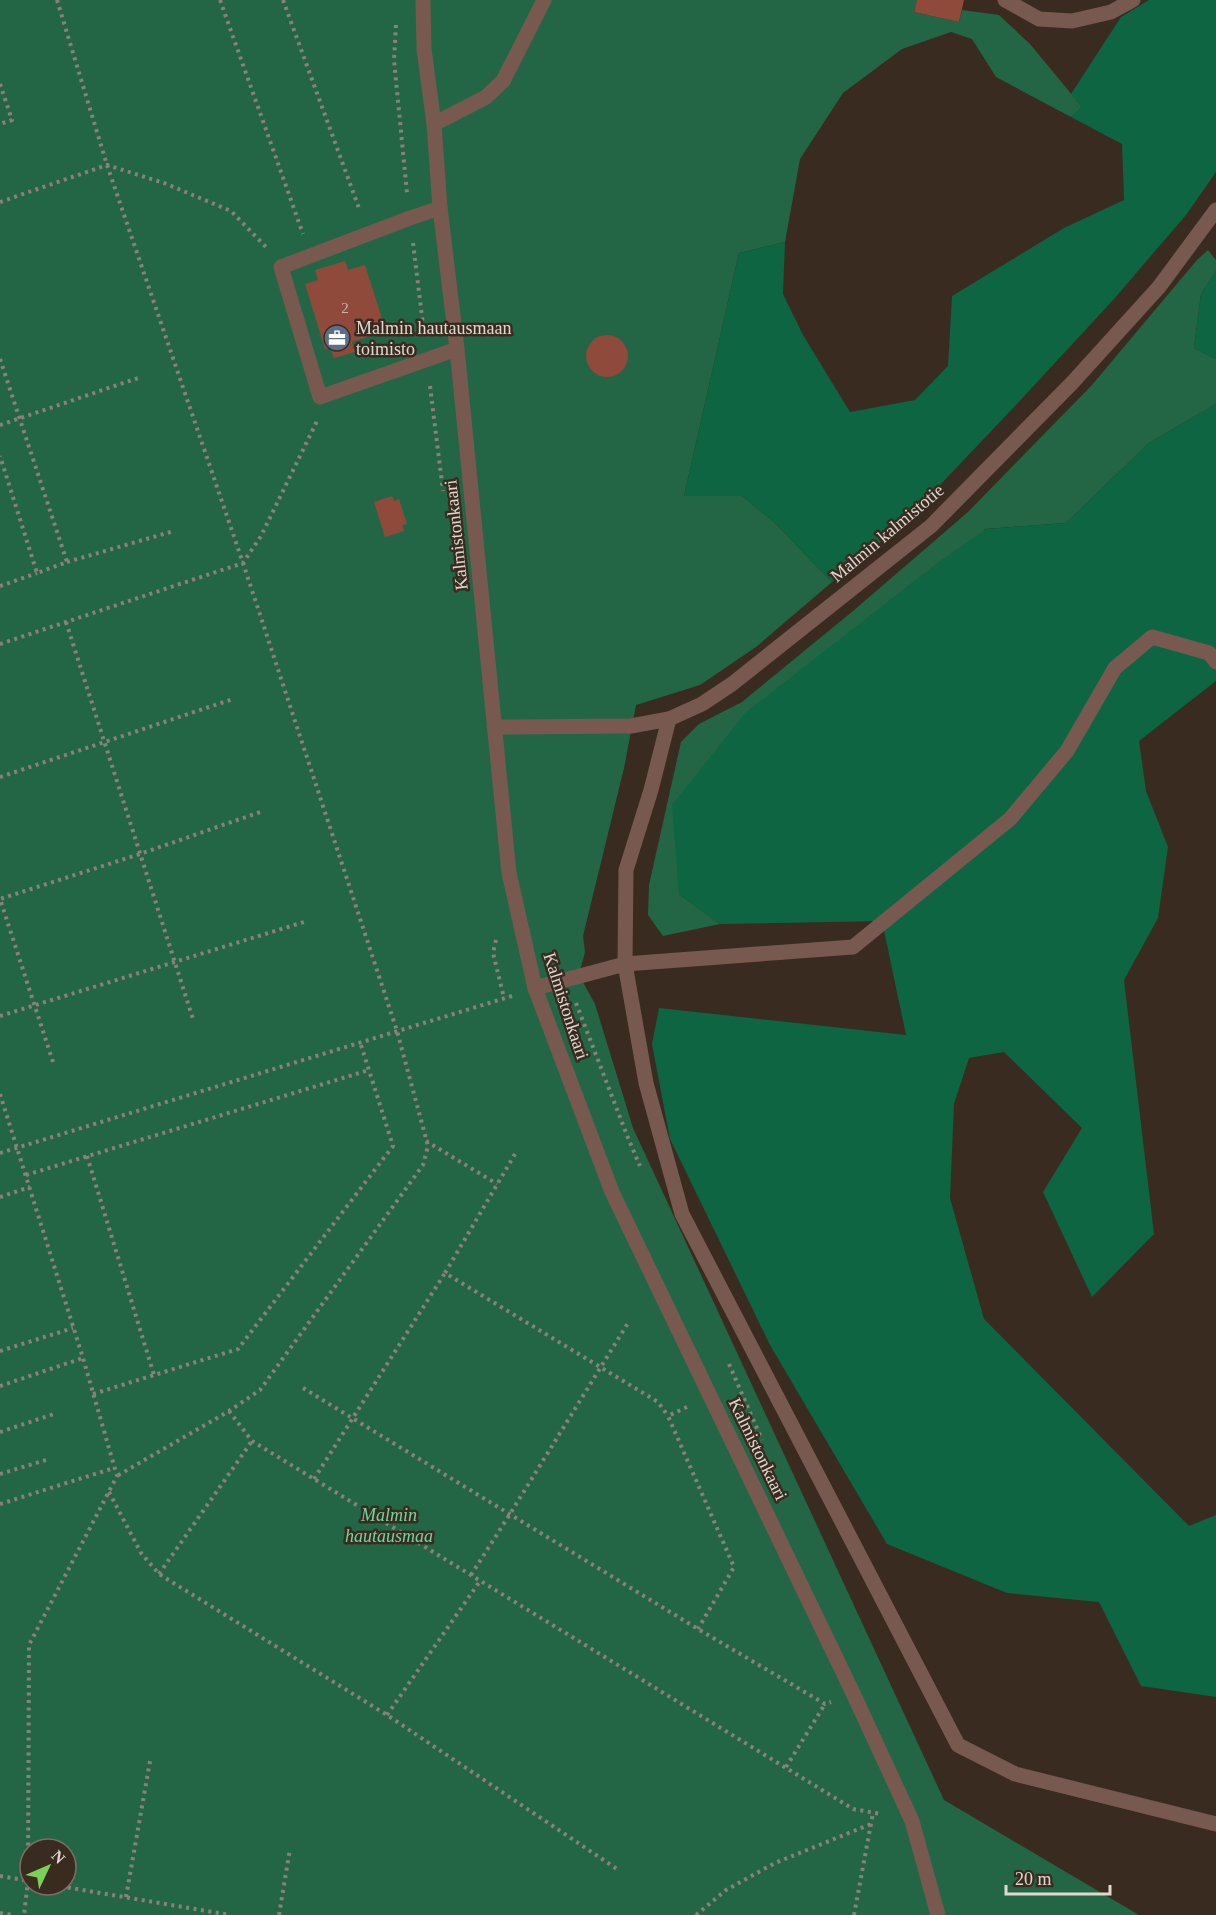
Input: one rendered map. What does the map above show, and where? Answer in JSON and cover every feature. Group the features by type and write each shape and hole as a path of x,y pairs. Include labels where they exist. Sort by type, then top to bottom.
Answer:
{"street":[{"name":"Kalmistonkaari","path":"423,0 424,49 434,124 509,873 535,988 612,1192 852,1691 912,1821 938,1915"},
{"path":"434,124 486,97 503,81 544,0"},
{"path":"1005,0 1039,19 1072,21 1111,12 1133,0"},
{"path":"441,208 281,267 320,397 457,349"},
{"name":"Malmin kalmistotie","path":"494,727 631,726 669,719 702,704 732,684 930,525 1072,383 1159,287 1216,210"},
{"path":"535,988 625,964 853,946 1010,819 1067,751 1115,668 1152,637 1209,653 1216,662"},
{"path":"669,719 651,790 626,870 625,964 646,1083 682,1214 958,1745 1015,1774 1216,1824"}],"path":[{"path":"29,1837 29,1645 117,1476 229,1412 260,1390 423,1165 428,1146 397,1030 243,563 107,165 57,0"},
{"path":"220,0 310,256"},
{"path":"283,0 368,234"},
{"path":"0,84 12,120 0,124"},
{"path":"0,202 107,165 164,183 231,212 263,242 281,267"},
{"path":"0,359 67,562"},
{"path":"0,425 138,378"},
{"path":"0,644 243,563 261,536 317,422 320,397"},
{"path":"0,456 37,573"},
{"path":"0,586 67,562 174,531"},
{"path":"66,622 194,1019"},
{"path":"0,777 234,699"},
{"path":"53,1062 0,899 263,811"},
{"path":"0,1016 304,922"},
{"path":"567,979 642,1171"},
{"path":"0,1153 535,988"},
{"path":"93,1394 238,1349 393,1146 360,1042"},
{"path":"26,1175 369,1070"},
{"path":"0,1094 74,1328 117,1476"},
{"path":"426,1141 497,1184"},
{"path":"315,1479 445,1273 515,1154"},
{"path":"87,1156 154,1375"},
{"path":"0,1197 30,1187"},
{"path":"445,1273 658,1402 668,1416 734,1567 698,1629"},
{"path":"471,1575 628,1323"},
{"path":"0,1351 74,1328"},
{"path":"0,1386 83,1358"},
{"path":"728,1364 766,1449"},
{"path":"303,1388 825,1704"},
{"path":"668,1416 711,1396"},
{"path":"229,1412 252,1441 853,1809 912,1821"},
{"path":"0,1432 54,1414"},
{"path":"159,1574 252,1441"},
{"path":"0,1474 46,1460"},
{"path":"0,1504 114,1468"},
{"path":"109,1491 141,1553 159,1574 387,1715 620,1871"},
{"path":"387,1715 480,1581"},
{"path":"786,1767 825,1704 852,1691"},
{"path":"126,1897 150,1761"},
{"path":"854,1915 873,1813"},
{"path":"696,1915 726,1890 765,1869 871,1824"},
{"path":"279,1915 290,1849"},
{"path":"0,1876 18,1879"},
{"path":"78,1889 230,1915"},
{"path":"24,1915 27,1897"},
{"path":"0,1913 13,1915"}],"green space":[{"name":"Malmin hautausmaa","path":"0,0 917,0 914,12 959,22 962,10 999,15 1030,44 1082,107 1071,117 996,77 972,39 951,32 902,49 843,93 800,159 785,242 739,253 684,496 742,496 775,523 832,582 756,647 700,685 636,705 624,768 583,936 585,952 579,975 595,1004 633,1128 944,1800 1139,1915 0,1915"},
{"path":"1149,0 1216,0 1216,172 1186,215 1114,299 1015,406 903,524 832,582 775,523 742,496 684,496 739,253 785,242 783,294 803,335 850,412 915,400 948,366 952,296 1064,228 1124,200 1122,144 1071,117 1082,107 1071,94 1121,17"},
{"path":"1208,250 1216,260 1216,271 1201,294 1194,348 1216,359 1216,404 1149,443 1066,523 985,529 679,894 720,924 663,936 648,915 649,885 681,742 699,724 742,702 968,512 1092,385 1197,260"},
{"path":"1216,271 1216,359 1194,348 1201,294"},
{"path":"1216,404 1216,681 1139,741 1146,791 1168,847 1158,918 1124,980 1154,1234 1092,1297 1043,1192 1082,1128 1004,1052 969,1058 954,1104 950,1198 984,1319 1189,1526 1216,1515 1216,1697 1141,1686 1099,1602 1007,1593 887,1544 770,1345 670,1139 652,1044 659,1008 906,1035 882,921 720,924 679,894 672,805 745,713 936,564 986,529 1066,523 1149,443"}],"building":[{"path":"917,0 964,0 959,22 914,12"},
{"path":"345,261 348,270 365,265 386,331 352,342 355,352 334,358 330,348 325,349 305,284 318,280 315,270"},
{"path":"607,335 615,336 622,341 627,348 627,364 622,371 615,376 607,377 599,376 592,371 587,364 586,356 587,348 592,341 599,336"},
{"path":"392,496 394,501 399,499 407,524 402,525 404,531 385,537 374,502"}],"place":[{"name":"Malmin hautausmaan toimisto","path":"337,338"}]}
